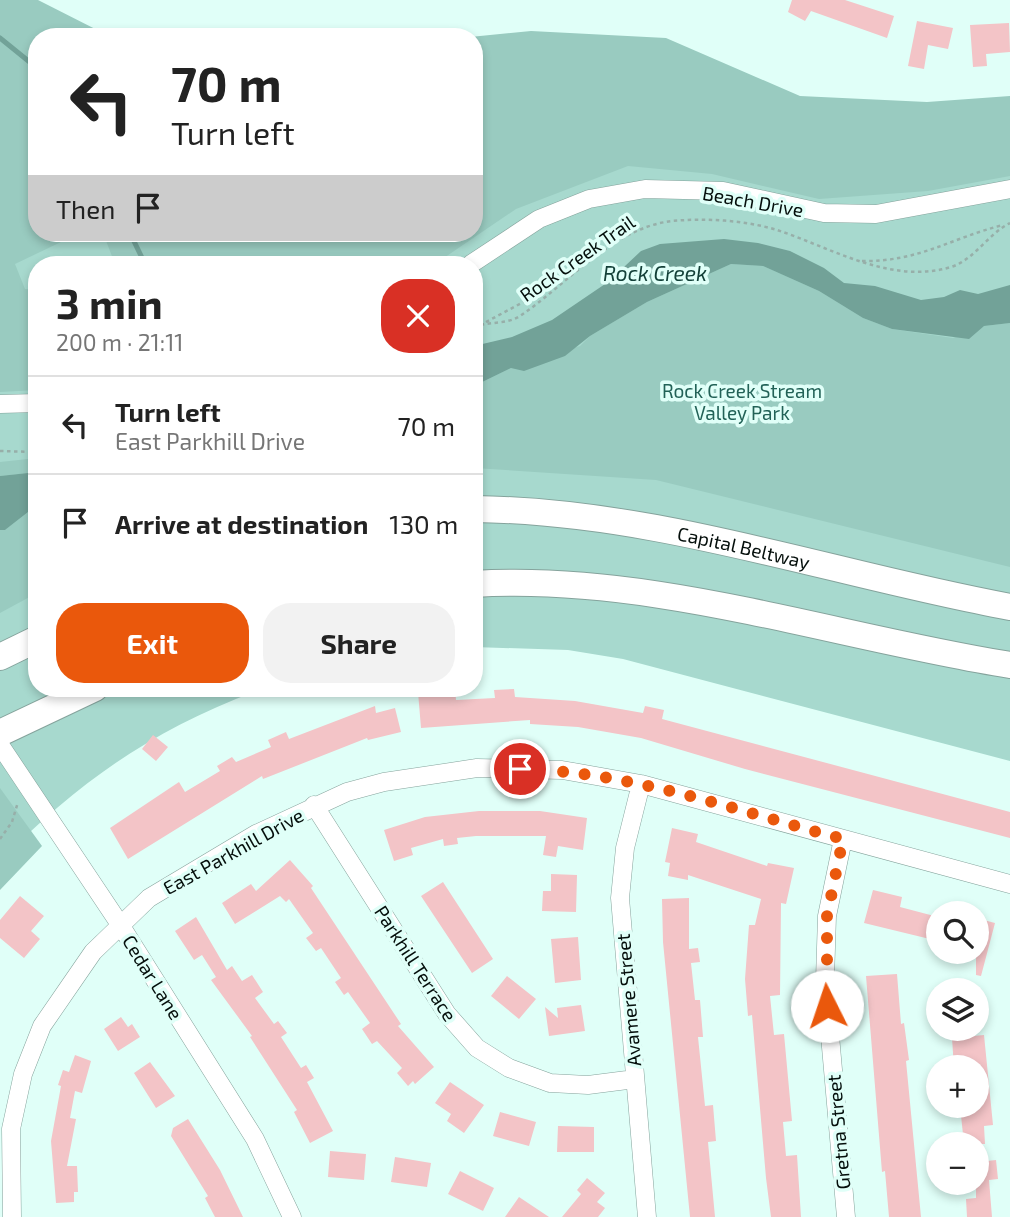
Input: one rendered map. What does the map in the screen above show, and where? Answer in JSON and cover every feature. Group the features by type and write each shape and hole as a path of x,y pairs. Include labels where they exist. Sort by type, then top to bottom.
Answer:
{"highway":[{"name":"Capital Beltway","path":"483,509 559,513 642,524 1010,607"},
{"path":"483,584 547,584 626,592 715,606 1010,664"},
{"path":"0,657 28,643"},
{"path":"0,733 75,697"}],"street":[{"name":"Beach Drive","path":"483,256 539,219 589,199 645,188 723,191 824,213 876,214 1010,189"},
{"path":"0,404 28,403"},
{"name":"Cedar Lane","path":"0,745 121,926 255,1139 292,1217"},
{"name":"East Parkhill Drive","path":"12,1217 11,1129 23,1074 42,1026 93,952 149,898 256,834 346,792 384,782 477,768 562,770 641,785 1010,884"},
{"name":"Avamere Street","path":"641,785 625,848 620,898 647,1217"},
{"name":"Parkhill Terrace","path":"314,806 447,1014 477,1048 509,1068 550,1083 588,1085 635,1079"},
{"name":"Gretna Street","path":"843,839 827,916 825,979 846,1217"}],"path":[{"name":"Rock Creek Trail","path":"483,323 510,321 521,316 565,279 643,226 699,219 748,223 777,230 856,261 907,271 950,268 966,259 987,237 1010,223"},
{"path":"856,261 888,262 924,254 984,230 1010,223"},
{"path":"483,323 565,279"},
{"path":"0,451 28,452"},
{"path":"0,839 12,822 18,802 12,794"}],"green space":[{"path":"0,0 38,0 93,28 28,28 28,242 61,242 15,264 25,289 28,289 28,390 0,392"},
{"path":"531,31 666,38 800,96 927,102 1010,96 1010,176 928,191 819,199 712,174 628,166 516,209 483,231 483,36"},
{"name":"Rock Creek Stream Valley Park","path":"0,36 28,185 28,242 483,242 483,54 784,103 1010,124 1010,761 623,659 568,650 483,647 483,256 28,256 28,697 242,697 188,721 122,759 61,805 0,861"},
{"path":"106,242 467,242 447,256 112,256"},
{"path":"731,264 763,266 819,291 863,318 892,329 953,338 984,326 1010,323 1010,567 656,480 483,469 483,382 511,368 580,346 590,336 647,302"},
{"path":"28,459 28,473 0,476 0,462"},
{"path":"28,512 28,598 0,613 0,530 5,530"},
{"path":"0,788 42,846 0,890"}],"water":[{"name":"Rock Creek","path":"724,239 758,243 790,251 824,268 844,283 875,286 921,300 944,297 960,290 978,294 1010,285 1010,323 984,326 969,339 892,329 863,318 819,291 763,266 731,264 647,302 590,336 565,356 524,371 511,368 483,382 483,344 512,337 552,320 608,282 641,251 660,244"},
{"path":"28,473 28,512 5,530 0,530 0,476"}],"building":[{"path":"792,0 845,0 894,16 887,38 811,11 805,21 788,12"},
{"path":"917,21 953,28 948,49 928,45 924,69 908,66"},
{"path":"1009,23 1010,52 986,54 987,66 973,67 970,25"},
{"path":"514,689 515,697 575,701 643,713 645,706 664,710 662,719 1010,812 1010,838 745,769 641,738 578,727 530,724 530,720 421,728 418,697 456,697 456,700 495,698 494,690"},
{"path":"375,706 376,713 395,708 401,732 368,740 367,738 263,779 262,776 128,859 110,828 179,782 185,792 220,771 217,766 232,757 236,762 271,747 268,740 286,732 289,739"},
{"path":"153,735 168,747 156,761 142,749"},
{"path":"479,811 540,811 587,818 583,850 558,846 556,857 543,855 546,836 476,836 457,838 458,844 444,846 443,839 411,848 413,855 394,861 384,830 425,817"},
{"path":"672,828 698,834 696,842 767,866 768,863 794,868 786,904 781,903 780,995 770,996 774,1035 784,1034 792,1121 783,1122 786,1156 797,1155 801,1217 771,1217 766,1178 752,1015 748,1016 745,979 749,925 755,925 761,899 688,875 688,880 668,876 670,863 665,862"},
{"path":"290,860 313,886 311,888 401,1024 398,1026 434,1067 415,1084 413,1081 408,1086 397,1073 402,1068 377,1041 372,1044 362,1029 370,1023 348,992 344,995 335,982 341,978 321,948 316,951 306,938 313,933 289,899 286,902 280,896 235,924 222,903 251,884 256,891"},
{"path":"551,874 577,875 576,912 542,911 543,891 551,891"},
{"path":"443,882 493,959 472,973 421,896"},
{"path":"873,890 902,897 900,907 926,914 926,938 864,923"},
{"path":"20,896 44,916 31,931 40,939 24,958 0,938 0,920"},
{"path":"689,898 689,949 698,948 700,962 691,963 695,1000 700,1000 703,1037 698,1037 705,1106 713,1105 716,1141 708,1142 715,1217 690,1217 663,942 662,899"},
{"path":"196,917 227,970 232,966 242,981 252,975 263,992 255,998 274,1024 278,1021 287,1033 281,1037 301,1068 306,1065 314,1078 307,1082 333,1131 310,1143 294,1112 297,1110 250,1037 252,1036 211,980 216,977 202,955 194,960 175,931"},
{"path":"989,921 995,923 989,946"},
{"path":"578,937 581,980 555,983 551,939"},
{"path":"976,964 984,964 981,976 976,975"},
{"path":"897,974 901,1024 904,1023 909,1060 906,1061 921,1217 889,1217 885,1171 882,1172 866,976"},
{"path":"507,976 536,999 519,1019 491,996"},
{"path":"581,1005 585,1031 549,1036 545,1007 558,1018 557,1008"},
{"path":"121,1017 128,1027 132,1024 140,1037 118,1051 104,1029"},
{"path":"952,1041 985,1041 986,1055 953,1055"},
{"path":"75,1055 91,1061 82,1093 75,1091 70,1118 76,1119 67,1166 77,1166 78,1192 74,1192 74,1202 56,1203 51,1141 61,1086 58,1085 63,1070 69,1072"},
{"path":"150,1062 175,1096 156,1108 134,1073"},
{"path":"450,1082 484,1105 464,1133 447,1121 451,1114 435,1103"},
{"path":"989,1085 993,1125 984,1126 984,1132 963,1132 961,1118 989,1118"},
{"path":"500,1112 536,1122 529,1146 493,1136"},
{"path":"188,1119 220,1170 243,1217 215,1217 205,1198 208,1196 171,1136 173,1128"},
{"path":"558,1126 594,1127 594,1152 557,1152"},
{"path":"330,1151 366,1154 364,1180 328,1177"},
{"path":"395,1157 431,1163 427,1187 391,1182"},
{"path":"996,1160 998,1179 989,1180 989,1161"},
{"path":"460,1171 494,1188 483,1211 448,1194"},
{"path":"587,1178 605,1193 597,1202 605,1208 598,1217 562,1217 581,1194 577,1190"},
{"path":"989,1180 992,1217 967,1217 966,1199 976,1198 976,1195 989,1195"},
{"path":"519,1197 549,1217 505,1217"}],"waterway":[{"path":"0,38 28,61"},
{"path":"134,242 141,256"}],"route":[{"path":"520,769 562,770 641,785 843,839 827,916 827,1006"}]}
